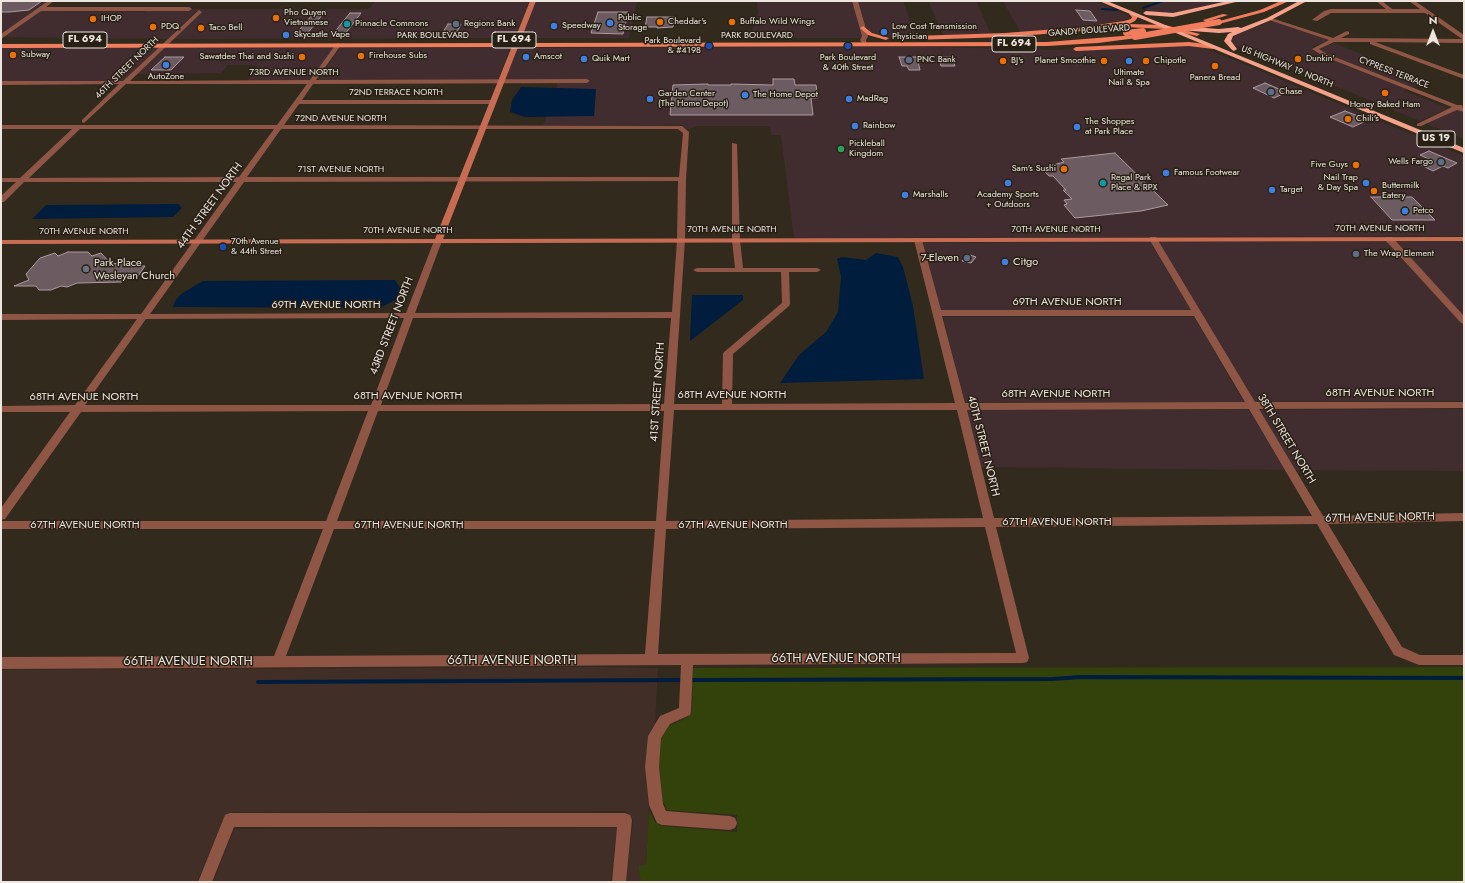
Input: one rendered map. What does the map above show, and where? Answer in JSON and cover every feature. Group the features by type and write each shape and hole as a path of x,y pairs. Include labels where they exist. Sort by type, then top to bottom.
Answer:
{"highway":[{"path":"1102,1 1157,24 1178,29 1219,31 1247,28"},
{"name":"US HIGHWAY 19 NORTH","path":"1116,1 1146,13 1213,47 1464,151"},
{"path":"1146,13 1167,15 1190,12 1238,1"},
{"path":"1234,49 1228,43 1227,38 1230,35 1304,1"},
{"path":"1178,29 1179,20 1182,16 1190,12"},
{"name":"US HIGHWAY 19 NORTH","path":"1178,29 1197,34 1464,144"},
{"path":"1385,118 1402,123 1419,125"},
{"path":"1407,127 1450,138"}],"main road":[{"name":"GANDY BOULEVARD","path":"864,42 892,45 1047,44 1098,41 1135,37 1196,27 1262,11 1286,1"},
{"name":"GANDY BOULEVARD","path":"864,42 1070,38 1126,33 1206,20 1251,7"},
{"path":"1111,26 1132,20 1135,17 1132,14"},
{"path":"910,38 1025,34 1134,25 1178,29 1169,42 1159,45"},
{"path":"863,28 870,34 886,38"},
{"path":"1,38 9,39"},
{"path":"864,42 894,38"},
{"name":"PARK BOULEVARD","path":"48,39 688,43 864,42"},
{"path":"1,45 46,42 64,39"},
{"path":"293,46 328,40"},
{"path":"338,45 372,40"},
{"name":"PARK BOULEVARD","path":"1,45 293,46 515,42 611,46 691,44 701,42 769,42 786,40 864,42"},
{"path":"892,45 1054,49 1189,44 1213,47"}],"street":[{"path":"1,38 51,1"},
{"name":"43RD STREET NORTH","path":"278,662 409,316 501,82 515,42 533,1"},
{"path":"855,1 865,36 864,42"},
{"path":"1379,1 1391,11"},
{"path":"1412,1 1464,40"},
{"path":"40,9 189,9"},
{"path":"1315,20 1326,12 1331,11 1425,11"},
{"name":"46TH STREET NORTH","path":"84,121 199,12"},
{"path":"1269,18 1335,40 1464,40"},
{"path":"1335,40 1347,33"},
{"name":"CYPRESS TERRACE","path":"1335,40 1315,48 1318,52 1462,107"},
{"path":"1365,41 1464,77"},
{"path":"1444,41 1464,48"},
{"name":"44TH STREET NORTH","path":"1,516 142,316 299,102 338,45"},
{"name":"73RD AVENUE NORTH","path":"1,83 587,81"},
{"name":"72ND TERRACE NORTH","path":"299,102 493,102"},
{"path":"1419,125 1462,107"},
{"name":"72ND AVENUE NORTH","path":"1,128 680,127"},
{"name":"41ST STREET NORTH","path":"651,660 681,240 682,179 686,132 680,127"},
{"path":"1,200 77,128"},
{"path":"734,144 736,240 739,270"},
{"name":"71ST AVENUE NORTH","path":"1,180 463,178 682,179"},
{"path":"1389,239 1464,321"},
{"name":"70TH AVENUE NORTH","path":"1,242 1464,239"},
{"name":"40TH STREET NORTH","path":"918,240 1024,658"},
{"name":"38TH STREET NORTH","path":"1153,240 1398,651 1419,660 1464,660"},
{"path":"697,270 817,270"},
{"path":"727,407 728,353 786,304 785,270"},
{"name":"69TH AVENUE NORTH","path":"937,313 1197,313"},
{"name":"69TH AVENUE NORTH","path":"1,317 675,315"},
{"name":"68TH AVENUE NORTH","path":"1,409 1464,405"},
{"name":"67TH AVENUE NORTH","path":"1,525 660,525 1320,520 1464,516"},
{"name":"66TH AVENUE NORTH","path":"1,663 651,660 687,666 1024,658"},
{"path":"687,666 686,711 665,720 654,736 652,767 656,805 662,818 730,823"},
{"path":"205,882 230,820 625,820 619,882"}],"shaded area":[{"path":"1,1 48,1 1,35"},
{"path":"375,1 530,1 514,38 173,39 202,11 197,11 167,39 4,37 40,11 145,12 146,10 192,9 367,9 370,8"},
{"path":"535,1 637,1 629,38 520,38"},
{"path":"757,1 852,1 862,35 861,38 754,38 752,31 758,13"},
{"path":"858,1 903,1 916,36 886,37 869,31 866,28"},
{"path":"928,1 976,1 991,34 944,36"},
{"path":"1003,1 1095,1 1131,18 1111,23 1021,33"},
{"path":"1162,1 1232,1 1172,14 1154,13 1143,8"},
{"path":"1272,21 1328,40 1312,47 1316,53 1408,89 1404,91 1448,108 1420,121 1233,44 1230,40 1236,35"},
{"path":"1334,43 1429,82 1413,88 1327,55 1319,49"},
{"path":"1190,45 1199,46 1239,62 1464,156 1464,236 794,238 781,135 771,135 770,126 697,126 687,129 681,125 543,125 547,116 594,116 596,89 556,89 558,83 590,83 590,80 505,80 516,48 925,47 1055,50"},
{"path":"1,48 158,48 123,81 1,81"},
{"path":"164,48 334,48 311,81 247,81 258,65 228,65 221,73 137,74"},
{"path":"340,48 510,48 498,80 317,81"},
{"path":"1459,109 1464,111 1464,139 1427,124"},
{"path":"1464,241 1464,316 1395,242"},
{"path":"1150,242 1191,310 941,310 923,243"},
{"path":"1158,242 1387,242 1464,326 1464,401 1254,402"},
{"path":"943,317 1194,317 1244,402 965,402"},
{"path":"1464,409 1464,471 1295,470 1259,410"},
{"path":"967,410 1249,410 1285,470 981,467"},
{"path":"658,668 655,724 648,736 645,768 649,810 645,882 626,882 633,820 626,811 233,812 223,820 197,882 1,882 1,670"},
{"path":"617,828 611,882 213,882 234,829"}],"green space":[{"path":"1464,667 1464,882 641,882 638,866 646,864 649,810 655,822 661,826 737,832 737,815 667,810 663,802 659,766 661,738 669,726 688,717 692,710 693,668"}],"water":[{"path":"521,87 596,89 594,116 525,117 510,112 512,100"},
{"path":"178,204 182,208 173,217 32,219 46,205"},
{"path":"876,253 898,257 903,267 913,306 924,379 780,383 799,355 826,332 838,312 841,277 837,259 842,257 866,260"},
{"path":"395,280 402,291 399,298 384,306 369,308 173,307 175,301 181,294 203,281"},
{"path":"692,295 743,295 743,300 690,341"}],"building":[{"path":"1,1 42,1 29,10 1,12"},
{"path":"1076,10 1090,11 1097,21 1083,20"},
{"name":"Public Storage","path":"598,12 628,12 623,34 591,33"},
{"name":"Pinnacle Commons","path":"350,13 361,13 345,34 333,34"},
{"name":"Pinnacle Commons","path":"313,14 323,14 306,35 295,35"},
{"name":"Cheddar's","path":"647,17 674,17 673,27 645,27"},
{"name":"Regions Bank","path":"448,24 461,24 457,32 443,32"},
{"name":"AutoZone","path":"165,57 184,57 171,70 151,70"},
{"name":"PNC Bank","path":"899,57 917,57 920,70 909,70 907,66 902,66"},
{"path":"938,57 952,57 955,66 941,66"},
{"name":"The Home Depot","path":"773,79 794,79 795,85 816,85 818,98 811,98 813,115 670,115 673,85 773,85"},
{"name":"Chase","path":"1265,83 1285,93 1274,98 1253,88"},
{"name":"Chili's","path":"1345,111 1366,121 1353,127 1330,117"},
{"name":"Wells Fargo","path":"1429,151 1457,163 1448,168 1443,166 1433,171 1421,165 1431,160 1420,155"},
{"name":"Regal Park Place & RPX","path":"1115,153 1168,205 1141,211 1075,218 1064,205 1067,204 1064,200 1072,199 1063,190 1066,190 1053,176 1049,176 1041,168 1064,162 1061,159"},
{"name":"Petco","path":"1371,197 1412,197 1435,220 1392,220"},
{"name":"Park Place Wesleyan Church","path":"68,252 88,252 92,256 101,253 111,264 121,263 135,264 134,266 145,266 136,279 124,279 122,282 77,283 67,287 61,286 51,290 39,290 36,286 14,286 29,280 26,274 40,258 55,253 58,256"},
{"path":"967,254 976,257 971,263 962,261"}],"waterway":[{"path":"1143,8 1163,1"},
{"path":"1102,9 1117,10"},
{"path":"690,680 1052,679 1080,677 1464,678"},
{"path":"258,682 684,680"}],"place":[{"name":"Pho Quyen Vietnamese","path":"276,18"},
{"name":"IHOP","path":"93,19"},
{"name":"Cheddar's","path":"660,22"},
{"name":"Buffalo Wild Wings","path":"732,22"},
{"name":"Public Storage","path":"610,23"},
{"name":"Pinnacle Commons","path":"347,24"},
{"name":"Regions Bank","path":"456,24"},
{"name":"Speedway","path":"554,26"},
{"name":"PDQ","path":"153,27"},
{"name":"Taco Bell","path":"201,28"},
{"name":"Low Cost Transmission Physician","path":"884,32"},
{"name":"Skycastle Vape","path":"286,35"},
{"name":"Park Boulevard & #4198","path":"709,46"},
{"name":"Park Boulevard & 40th Street","path":"848,46"},
{"name":"Subway","path":"13,55"},
{"name":"Firehouse Subs","path":"361,56"},
{"name":"Sawatdee Thai and Sushi","path":"302,57"},
{"name":"Amscot","path":"526,57"},
{"name":"Quik Mart","path":"584,59"},
{"name":"Dunkin'","path":"1298,59"},
{"name":"PNC Bank","path":"909,60"},
{"name":"BJ's","path":"1003,61"},
{"name":"Planet Smoothie","path":"1104,61"},
{"name":"Ultimate Nail & Spa","path":"1129,61"},
{"name":"Chipotle","path":"1146,61"},
{"name":"AutoZone","path":"166,65"},
{"name":"Panera Bread","path":"1215,66"},
{"name":"Chase","path":"1271,92"},
{"name":"Honey Baked Ham","path":"1385,93"},
{"name":"The Home Depot","path":"745,95"},
{"name":"Garden Center (The Home Depot)","path":"650,99"},
{"name":"MadRag","path":"849,99"},
{"name":"Chili's","path":"1348,119"},
{"name":"Rainbow","path":"855,126"},
{"name":"The Shoppes at Park Place","path":"1077,127"},
{"name":"Pickleball Kingdom","path":"841,149"},
{"name":"Wells Fargo","path":"1441,162"},
{"name":"Five Guys","path":"1356,165"},
{"name":"Sam's Sushi","path":"1064,169"},
{"name":"Famous Footwear","path":"1166,173"},
{"name":"Academy Sports + Outdoors","path":"1008,183"},
{"name":"Regal Park Place & RPX","path":"1103,183"},
{"name":"Nail Trap & Day Spa","path":"1366,183"},
{"name":"Target","path":"1272,190"},
{"name":"Buttermilk Eatery","path":"1374,191"},
{"name":"Marshalls","path":"905,195"},
{"name":"Petco","path":"1405,211"},
{"name":"70th Avenue & 44th Street","path":"223,247"},
{"name":"The Wrap Element","path":"1356,254"},
{"name":"7-Eleven","path":"967,258"},
{"name":"Citgo","path":"1005,262"},
{"name":"Park Place Wesleyan Church","path":"86,269"}]}
